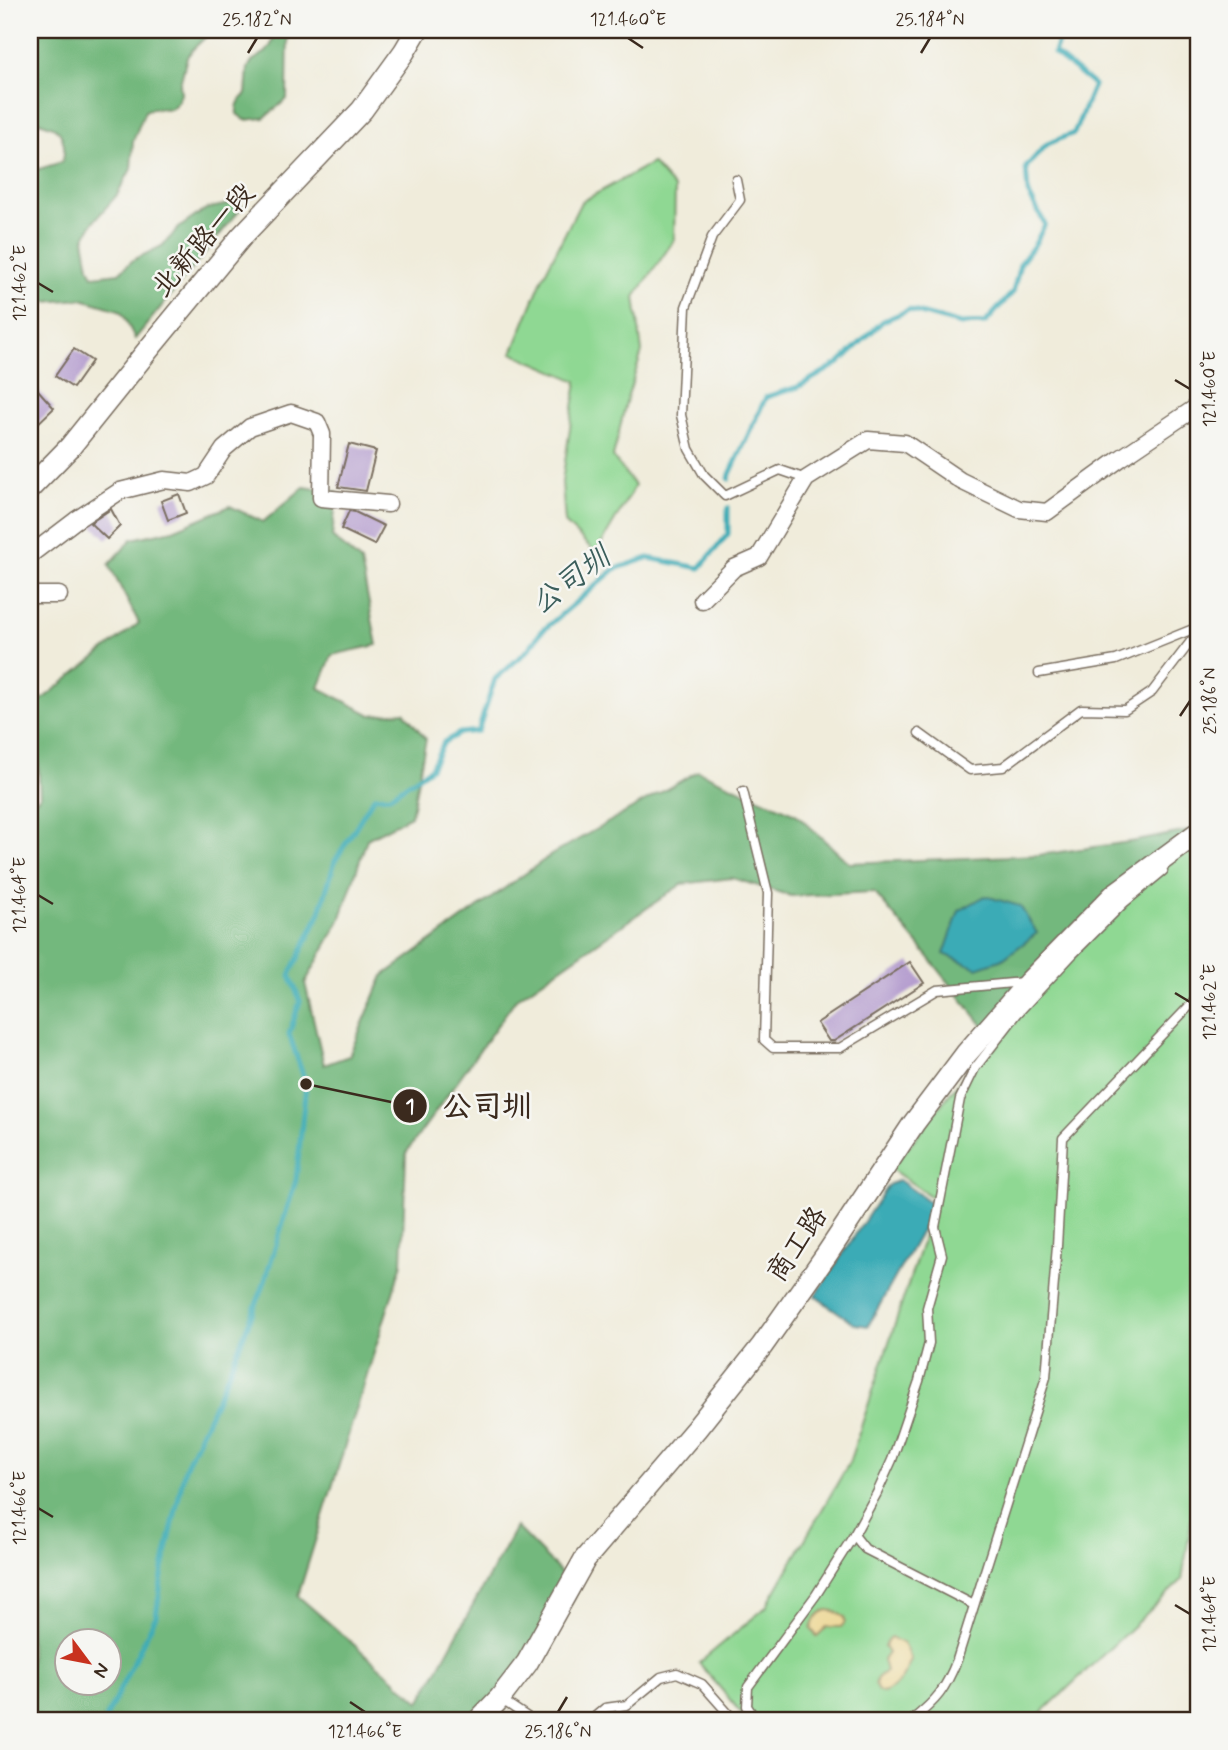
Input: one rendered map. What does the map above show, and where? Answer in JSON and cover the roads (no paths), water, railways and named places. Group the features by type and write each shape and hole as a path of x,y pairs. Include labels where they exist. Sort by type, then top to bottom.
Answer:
{"street":[{"name":"北新路一段","path":"32,484 70,447 242,236 362,110 417,30"},
{"path":"702,600 734,568 759,557 806,479 868,440 905,443 961,481 1019,509 1047,512 1198,406"},
{"path":"31,556 76,520 120,491 163,480 191,483 206,476 224,449 250,427 291,413 317,422 322,434 321,498 388,503"},
{"path":"30,595 59,594"},
{"name":"商工路","path":"479,1720 527,1663 585,1559 696,1429 762,1346 914,1123 966,1054 1029,982 1115,894 1198,832"}],"lane":[{"path":"736,180 740,200 712,237 686,307 681,415 689,449 704,475 725,496 780,470 806,479"},
{"path":"1039,673 1116,660 1198,627"},
{"path":"919,733 970,770 1003,767 1081,709 1125,710 1152,692 1198,632"},
{"path":"743,791 768,893 764,1041 772,1048 839,1048 937,990 1029,982"},
{"path":"1177,860 1198,843"},
{"path":"755,1720 747,1706 748,1687 816,1595 854,1535 892,1460 919,1381 929,1343 927,1308 942,1255 935,1227 960,1099 975,1068 1017,1014 1124,903 1166,869"},
{"path":"912,1720 932,1704 947,1684 1046,1377 1058,1246 1063,1138 1198,997"},
{"path":"854,1535 865,1549 974,1605"},
{"path":"591,1720 605,1708 627,1705 661,1677 677,1672 702,1684 734,1720"},
{"path":"500,1698 532,1720"}],"water":[{"path":"985,896 1020,906 1037,933 1003,959 977,968 944,954 959,911"},
{"path":"899,1180 931,1203 925,1224 868,1326 855,1324 815,1296 888,1185"}],"waterway":[{"name":"公司圳","path":"729,479 766,397 798,387 839,363 883,321 909,310 961,324 985,323 1013,292 1020,264 1035,244 1045,224 1028,193 1026,167 1047,144 1074,133 1094,85 1054,53 1062,30"},
{"name":"公司圳","path":"105,1720 156,1616 163,1569 185,1468 225,1381 262,1290 296,1180 306,1084 289,1034 300,1001 290,975 319,915 335,861 374,797 390,796 431,768 444,742 460,733 478,731 495,679 528,650 541,632 615,569 648,558 700,568 728,534 728,508"}],"place":[{"name":"公司圳","path":"306,1084"}]}
